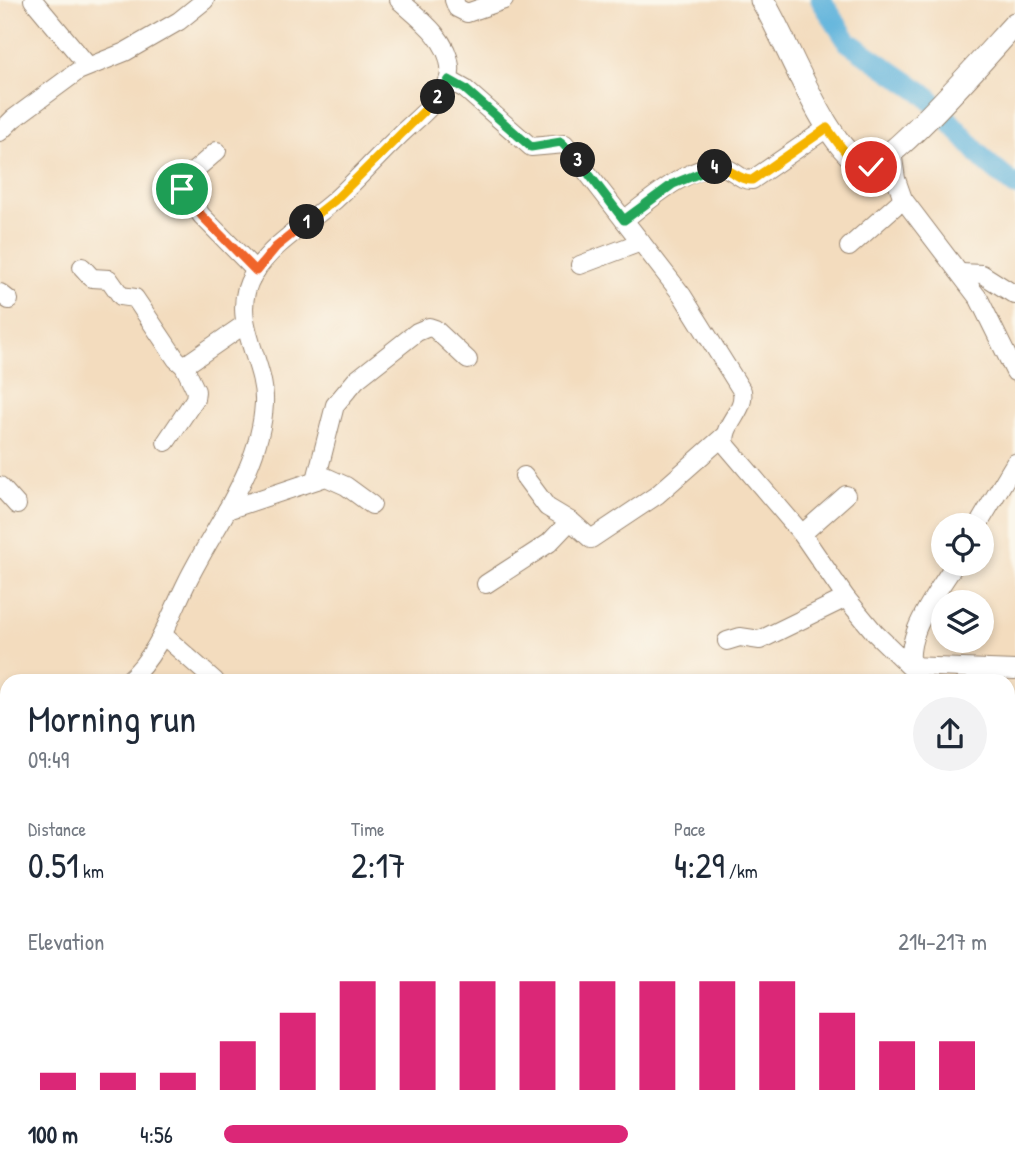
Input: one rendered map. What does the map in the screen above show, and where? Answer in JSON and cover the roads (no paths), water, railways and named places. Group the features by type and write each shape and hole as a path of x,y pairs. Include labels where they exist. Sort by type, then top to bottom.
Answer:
{"main road":[{"path":"762,0 786,41 827,128 845,151 865,166 874,166 892,152 956,89 1015,24"}],"street":[{"path":"33,0 88,65"},
{"path":"0,132 13,118 88,65 125,52 179,21 205,0"},
{"path":"134,674 153,654 163,635 188,580 227,510 258,435 264,408 264,388 246,324 246,293 256,271 276,247 359,176 435,101 449,80 450,68 445,48 399,0"},
{"path":"454,0 457,8 467,13 504,0"},
{"path":"449,80 465,89 531,147 565,144 695,313 742,391 743,401 725,435 657,495 595,537 587,538 570,521 547,507 524,476"},
{"path":"624,220 673,184 710,168 723,167 745,180 752,180 827,128"},
{"path":"217,151 187,177 182,189 202,216 256,271"},
{"path":"892,152 896,179 903,199 961,273 990,318 1015,372"},
{"path":"849,247 903,199"},
{"path":"580,265 641,242"},
{"path":"82,267 92,278 109,279 121,296 135,298 176,359 184,366 196,391 195,399 166,442"},
{"path":"961,273 982,274 1015,295"},
{"path":"184,366 246,324"},
{"path":"316,480 335,405 356,380 407,340 429,327 444,336 468,360"},
{"path":"725,435 730,450 802,534 846,598 913,673 1015,670"},
{"path":"985,513 1015,463"},
{"path":"227,510 316,480 335,480 372,506"},
{"path":"0,486 17,505"},
{"path":"802,534 846,495"},
{"path":"486,584 548,542 570,521"},
{"path":"913,673 912,643 948,576"},
{"path":"727,641 740,637 760,640 846,598"},
{"path":"163,635 207,674"}],"waterway":[{"path":"821,0 848,42 927,96 985,161 1015,186"}]}
